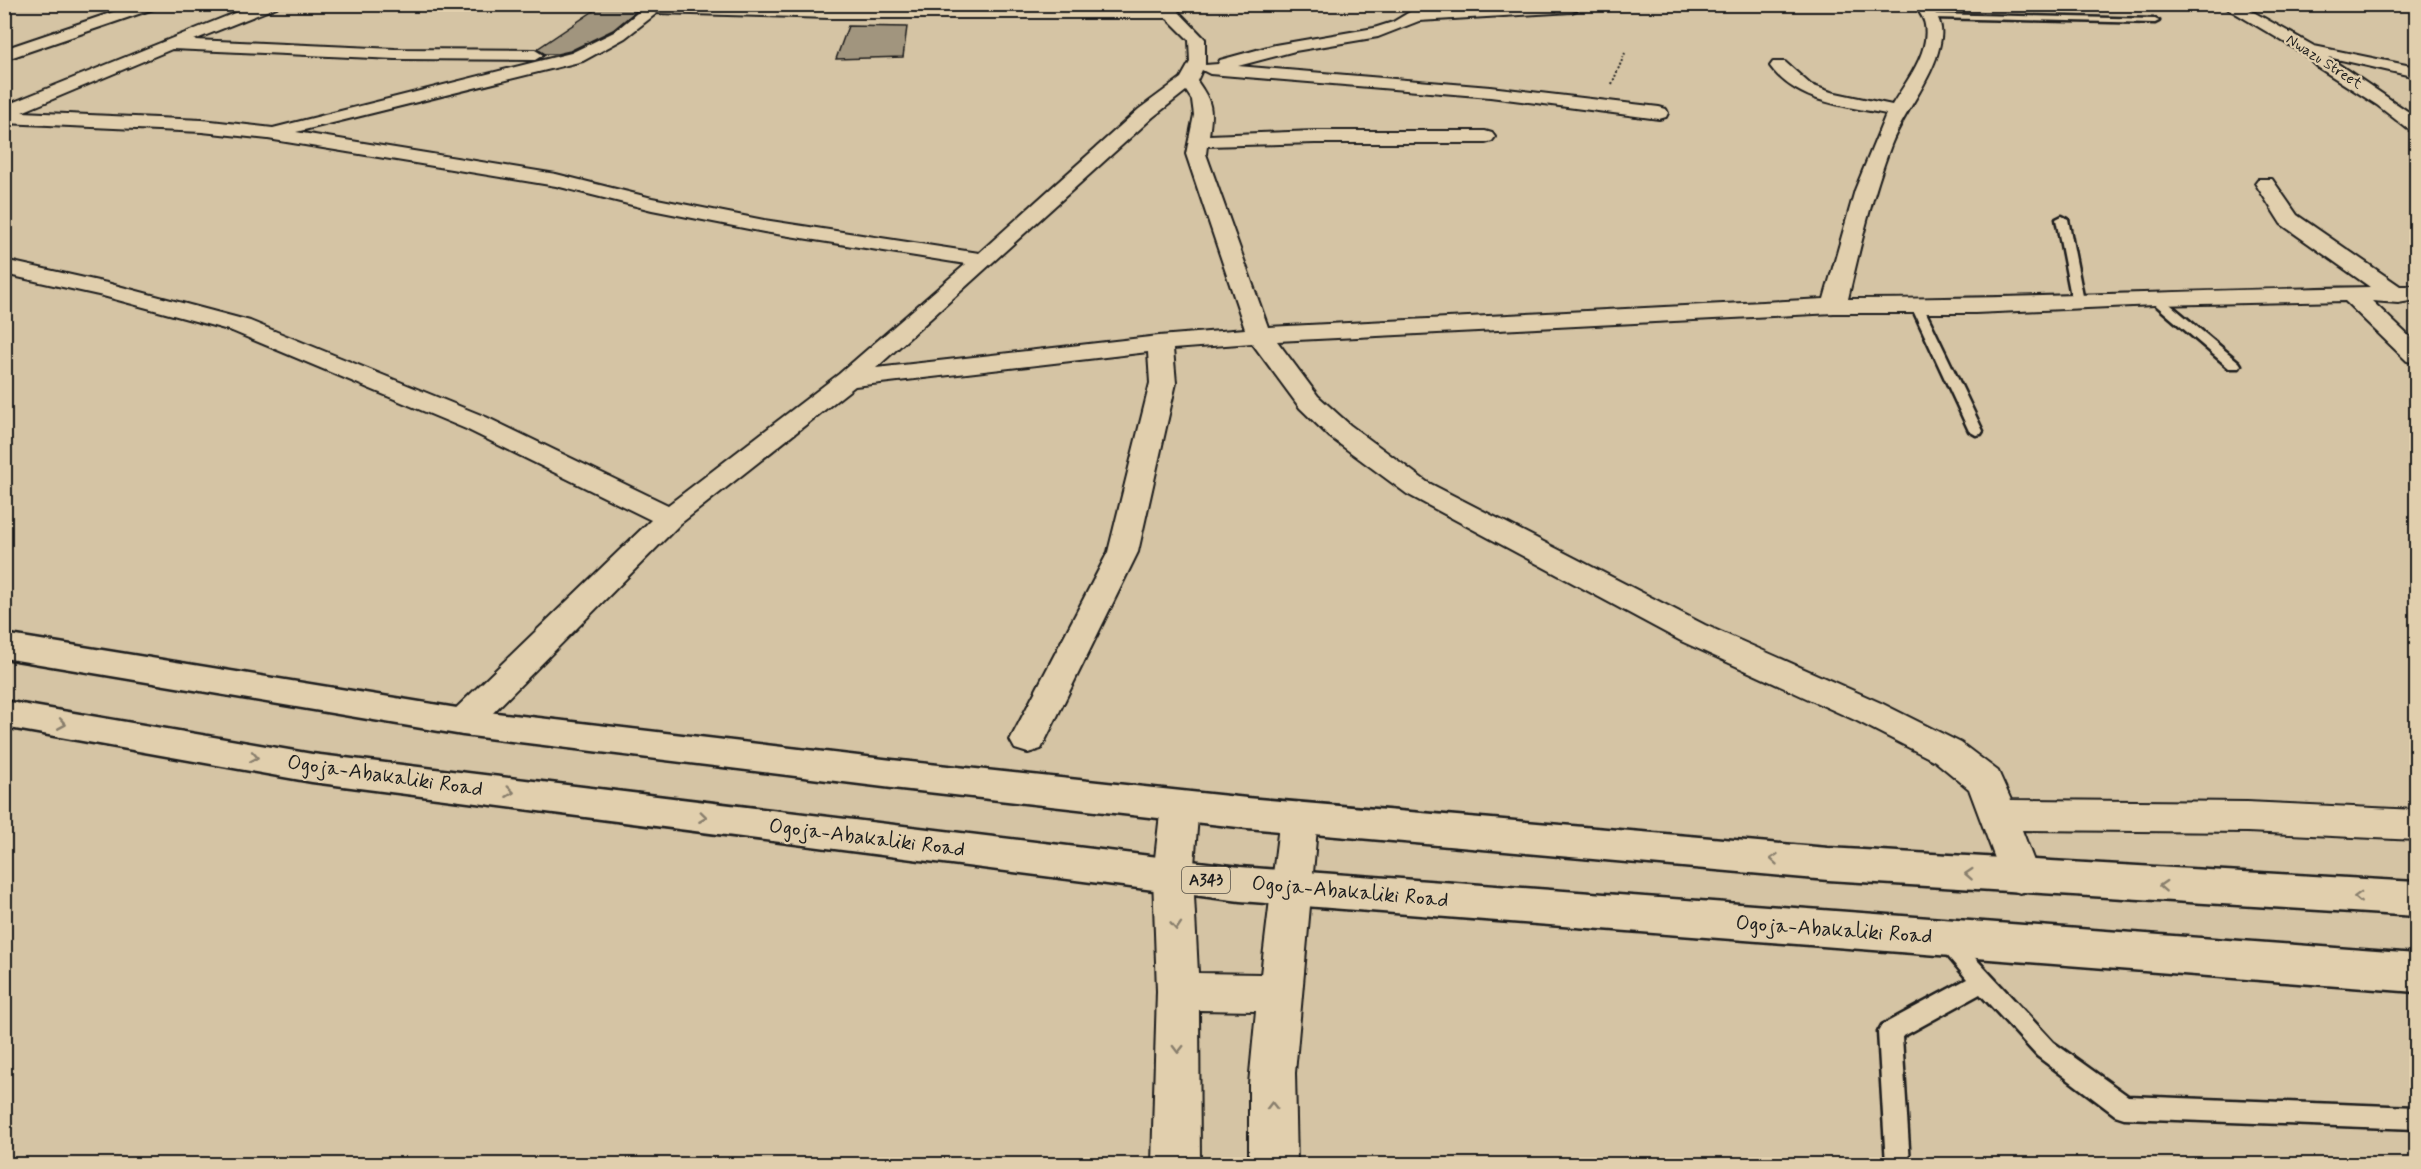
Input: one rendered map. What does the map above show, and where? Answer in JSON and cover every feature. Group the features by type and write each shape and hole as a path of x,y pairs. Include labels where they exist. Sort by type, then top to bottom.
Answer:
{"highway":[{"path":"4,646 463,722 892,774 1180,805 1828,864 2416,899"},
{"name":"Ogoja-Abakaliki Road","path":"4,714 312,768 1173,876 1294,888 2416,973"}],"street":[{"path":"4,55 154,4"},
{"path":"8,111 272,4"},
{"path":"463,722 670,518 848,379 1146,113 1196,75 1276,50 1396,27 1433,4"},
{"path":"1834,306 1864,191 1897,111 1930,52 1935,29 1925,9 1914,4"},
{"name":"Nwazu Street","path":"2227,4 2307,48 2325,64 2383,100 2416,126"},
{"path":"268,134 577,57 615,38 656,6 833,9 1169,9 1197,39 1196,75 1203,115 1196,154 1258,335 1309,402 1340,431 1417,488 1694,633 1869,712 1948,752 1985,781 2020,877"},
{"path":"1413,17 1572,7"},
{"path":"170,44 395,54 577,57"},
{"path":"2307,48 2416,72"},
{"path":"1779,66 1805,89 1827,97 1897,111"},
{"path":"1196,75 1490,92 1659,113"},
{"path":"8,111 202,126 268,134 556,180 662,206 764,226 984,260"},
{"path":"1197,141 1315,137 1485,137"},
{"path":"2265,183 2289,219 2405,293 2416,308"},
{"path":"4,267 107,290 241,326 476,423 670,518"},
{"path":"848,379 1160,343 1258,335 1834,306 1975,306 2155,298 2405,293"},
{"path":"2351,294 2416,356"},
{"path":"1028,740 1123,552 1163,384 1160,343"},
{"path":"1176,1164 1178,991 1173,876 1180,805"},
{"path":"1998,815 2247,817 2416,825"},
{"path":"1273,1164 1272,1076 1279,993 1294,888 1299,817"},
{"path":"1178,991 1279,993"}],"lane":[{"path":"1925,9 2155,21"},
{"path":"2062,219 2078,301"},
{"path":"2155,298 2234,365"},
{"path":"1917,306 1976,431"},
{"path":"1943,938 2045,1049 2124,1107 2416,1118"},
{"path":"1898,1164 1890,1032 1983,981"}],"path":[{"path":"1598,104 1619,72 1625,52"}],"building":[{"path":"601,6 641,7 613,30 570,51 545,54 537,49"},
{"path":"848,26 907,27 903,57 836,59"}]}
